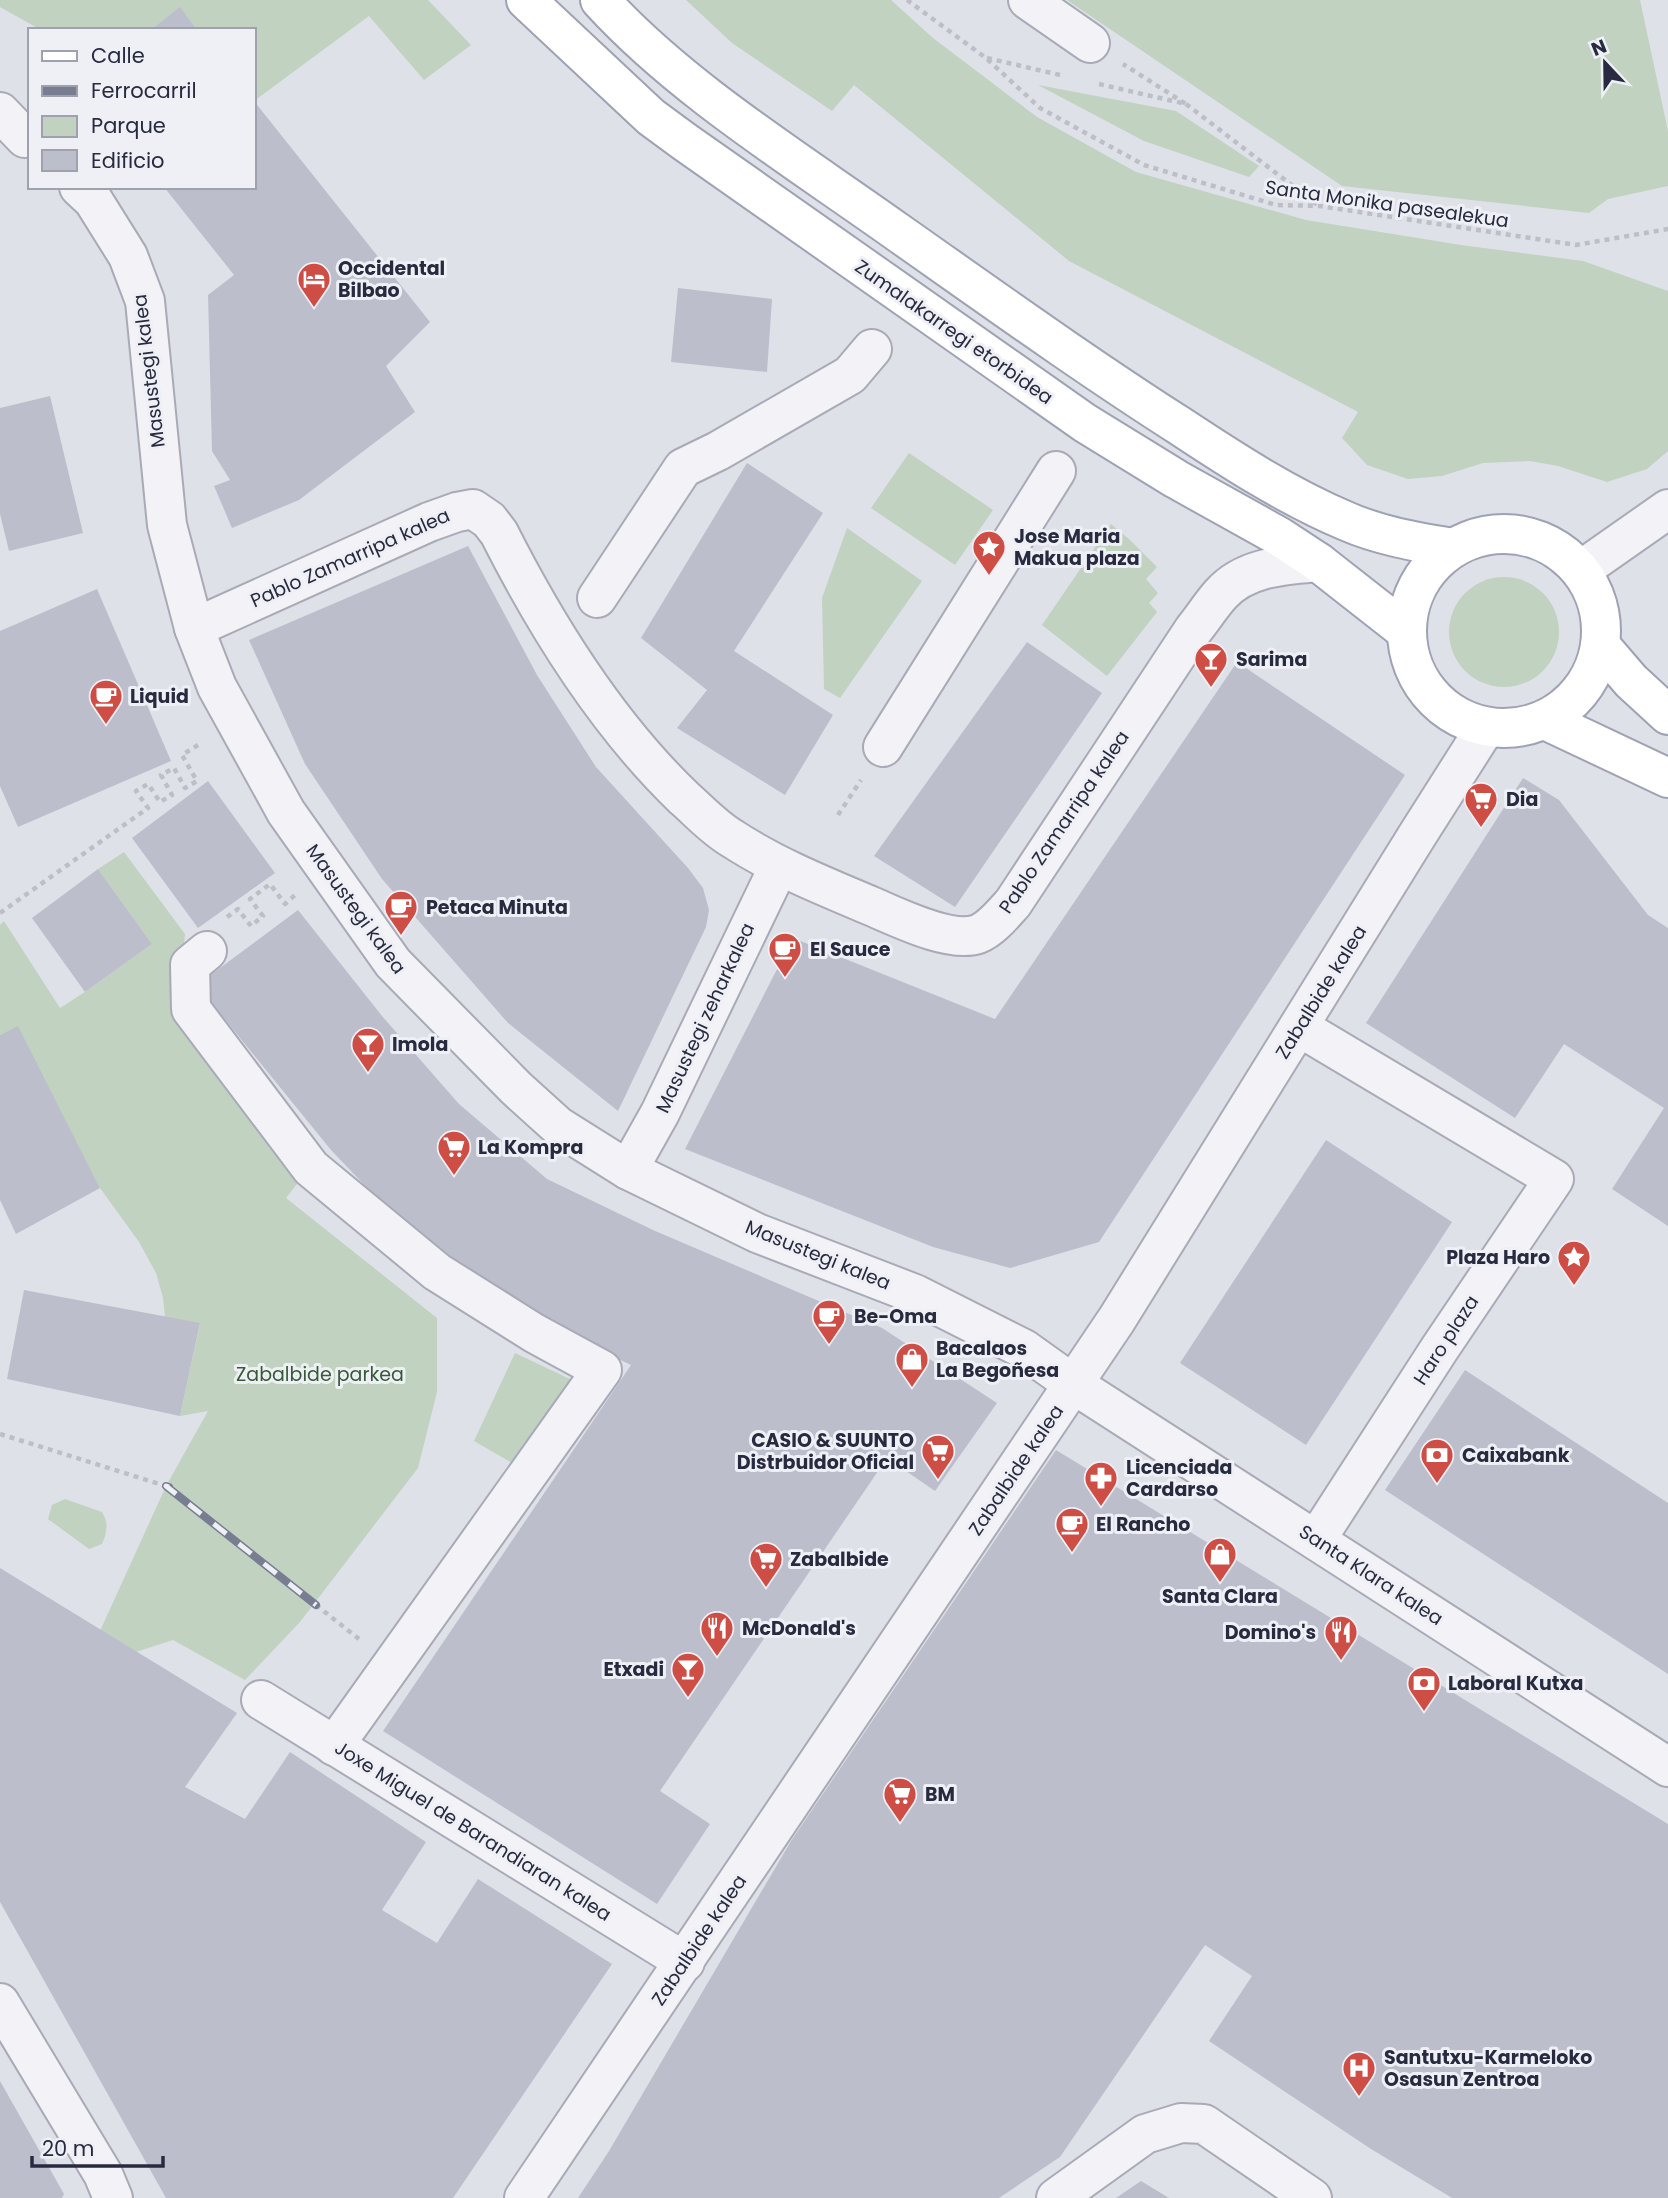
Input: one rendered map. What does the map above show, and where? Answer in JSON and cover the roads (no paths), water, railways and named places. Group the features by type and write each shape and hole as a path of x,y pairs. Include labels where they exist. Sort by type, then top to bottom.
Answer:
{"main road":[{"name":"Zumalakarregi etorbidea","path":"526,0 651,117 1085,424 1280,537 1318,562 1406,631"},
{"path":"600,0 622,24 716,103 1112,383 1294,496 1347,522 1402,539 1453,548"},
{"path":"1491,534 1531,537 1550,545 1581,570 1594,594 1601,619 1601,646 1594,669 1582,690 1566,708 1545,720 1516,729 1486,727 1464,721 1445,709 1429,694 1416,675 1408,654 1406,631 1409,606 1419,583 1434,564 1453,548 1471,539 1491,534"},
{"path":"1601,646 1631,681 1668,715"},
{"path":"1545,720 1668,778"}],"street":[{"path":"1028,0 1090,43"},
{"name":"Masustegi kalea","path":"81,189 93,200 128,256 145,301 167,525 194,628 217,687 286,812 393,963 507,1079 558,1126 628,1170 757,1233 915,1294 1024,1349 1073,1384"},
{"path":"597,598 683,468 718,451 850,375 872,349"},
{"path":"883,747 1055,471"},
{"name":"Pablo Zamarripa kalea","path":"194,628 429,522 473,509 489,520 563,648 619,724 665,779 716,827 779,866 921,927 958,936 978,934 997,920 1013,902 1194,629 1223,592 1241,579 1271,566 1318,562"},
{"path":"1581,570 1668,509"},
{"name":"Zabalbide kalea","path":"524,2198 1117,1319 1486,727"},
{"name":"Masustegi zeharkalea","path":"628,1170 660,1113 779,866"},
{"path":"206,951 190,965 191,1009 311,1168 436,1272 534,1334 602,1370 334,1746"},
{"name":"Haro plaza","path":"1299,1027 1553,1179 1316,1540"},
{"name":"Santa Klara kalea","path":"1073,1384 1316,1540 1664,1757"},
{"name":"Joxe Miguel de Barandiaran kalea","path":"261,1700 685,1962"},
{"path":"0,2003 103,2174 113,2198"},
{"path":"1056,2198 1145,2134 1181,2123 1205,2124 1312,2198"}],"railway":[{"path":"169,1487 166,1486 316,1605"}],"place":[{"name":"Occidental Bilbao","path":"314,309"},
{"name":"Jose Maria Makua plaza","path":"989,577"},
{"name":"Sarima","path":"1211,689"},
{"name":"Liquid","path":"106,726"},
{"name":"Dia","path":"1481,829"},
{"name":"Petaca Minuta","path":"401,937"},
{"name":"El Sauce","path":"785,979"},
{"name":"Imola","path":"368,1074"},
{"name":"La Kompra","path":"454,1177"},
{"name":"Plaza Haro","path":"1574,1287"},
{"name":"Be-Oma","path":"829,1346"},
{"name":"Bacalaos La Begoñesa","path":"912,1389"},
{"name":"CASIO & SUUNTO Distrbuidor Oficial","path":"938,1481"},
{"name":"Caixabank","path":"1437,1485"},
{"name":"Licenciada Cardarso","path":"1101,1508"},
{"name":"El Rancho","path":"1072,1554"},
{"name":"Santa Clara","path":"1220,1584"},
{"name":"Zabalbide","path":"766,1589"},
{"name":"McDonald's","path":"717,1658"},
{"name":"Domino's","path":"1341,1662"},
{"name":"Etxadi","path":"688,1699"},
{"name":"Laboral Kutxa","path":"1424,1713"},
{"name":"BM","path":"900,1824"},
{"name":"Santutxu-Karmeloko Osasun Zentroa","path":"1359,2098"}],"park label":[{"name":"Zabalbide parkea","path":"320,1374"}]}
